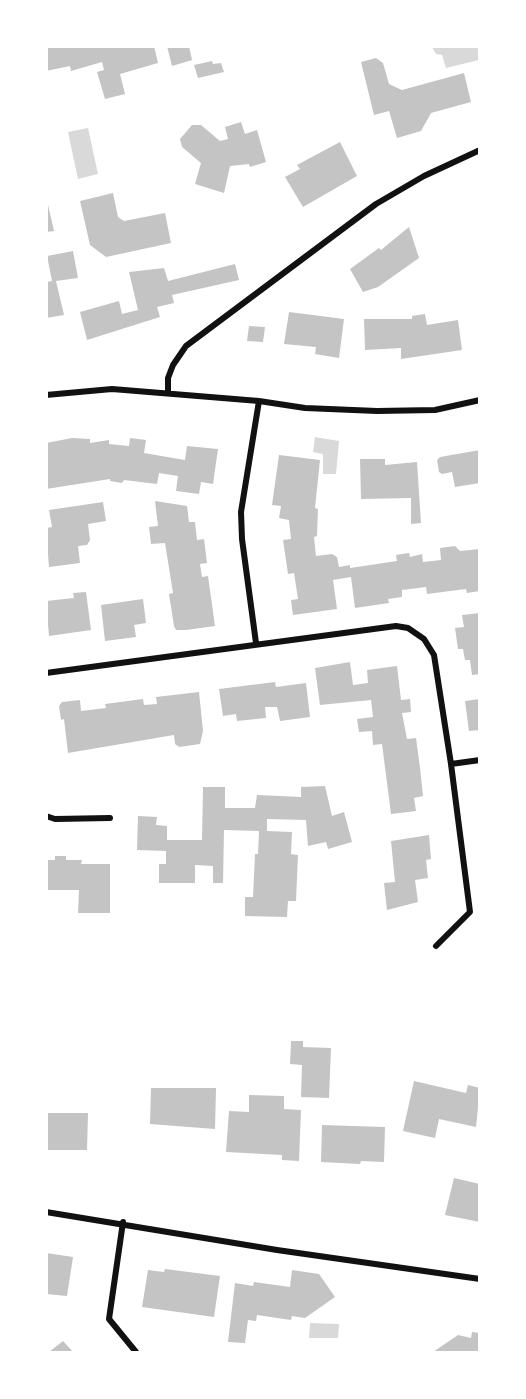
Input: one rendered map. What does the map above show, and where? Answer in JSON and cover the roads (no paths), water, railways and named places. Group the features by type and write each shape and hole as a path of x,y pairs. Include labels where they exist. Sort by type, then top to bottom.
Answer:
{"street":[{"path":"168,393 168,378 173,365 186,346 376,204 424,176 480,150"},
{"path":"46,395 112,389 259,401 306,408 377,411 435,410 480,400"},
{"path":"256,643 242,539 241,512 259,401"},
{"path":"46,673 396,626 408,628 424,639 434,655 470,912 436,946"},
{"path":"451,764 480,760"},
{"path":"46,816 55,819 110,818"},
{"path":"46,1212 123,1222 277,1250 480,1279"},
{"path":"123,1222 109,1319 136,1353"}]}
